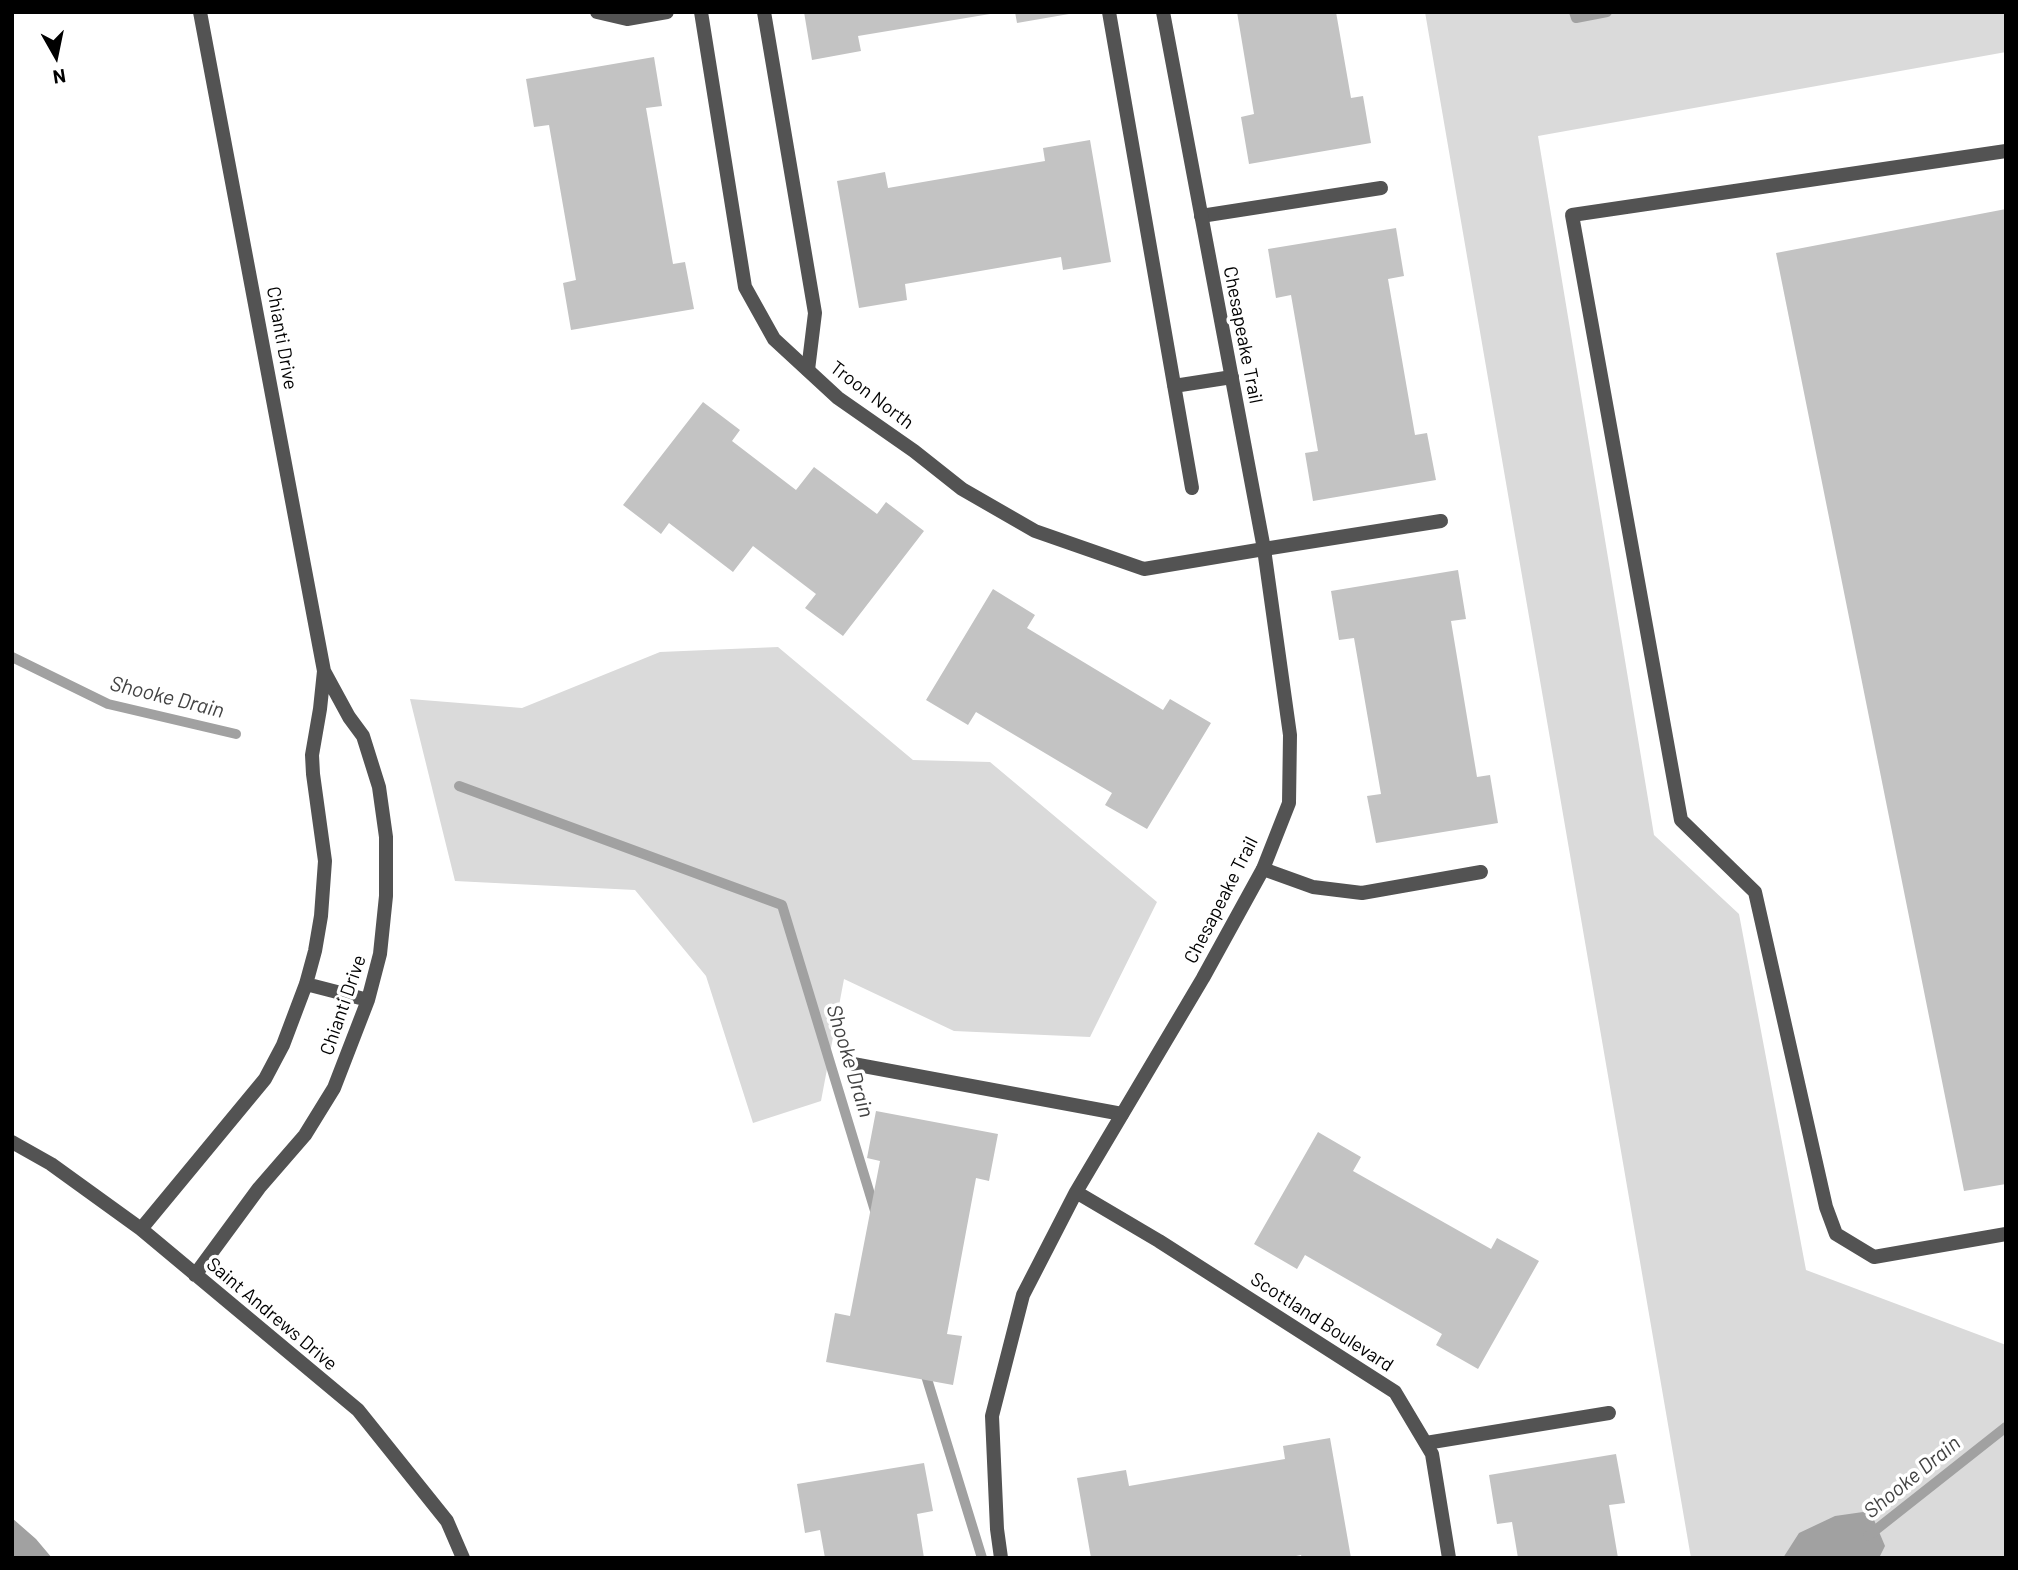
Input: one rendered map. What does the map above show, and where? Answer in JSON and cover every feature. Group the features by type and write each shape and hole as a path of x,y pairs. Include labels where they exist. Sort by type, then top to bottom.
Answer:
{"street":[{"name":"Chianti Drive","path":"141,1229 265,1079 283,1045 306,984 321,916 325,861 312,755 324,671 200,12"},
{"path":"597,12 627,19 667,12"},
{"name":"Troon North","path":"701,12 745,287 774,339 838,398 915,451 962,489 1035,531 1144,569 1441,521"},
{"path":"764,12 816,313 808,370"},
{"path":"1109,12 1192,488"},
{"name":"Chesapeake Trail","path":"1001,1558 997,1529 992,1416 1023,1295 1076,1192 1203,978 1263,869 1289,803 1290,735 1264,549 1163,12"},
{"path":"2006,151 1572,215 1681,820 1755,892 1826,1207 1836,1234 1874,1256 2006,1234"},
{"path":"1201,216 1381,188"},
{"path":"1174,386 1232,377"},
{"name":"Chianti Drive","path":"195,1275 259,1188 305,1135 334,1088 368,1000 380,954 386,897 386,837 379,787 363,736 349,717 324,671"},
{"path":"1263,869 1313,887 1362,893 1481,872"},
{"path":"306,984 368,1000"},
{"path":"853,1064 1122,1115"},
{"name":"Saint Andrews Drive","path":"12,1142 51,1164 141,1229 358,1410 447,1521 463,1558"},
{"name":"Scottland Boulevard","path":"1076,1192 1395,1392 1432,1454 1449,1558"},
{"path":"1426,1443 1609,1413"}],"shaded area":[{"path":"1425,12 2006,12 2006,52 1538,136 1654,835 1739,914 1806,1270 2006,1345 2006,1558 1691,1558"},
{"path":"778,647 913,760 990,762 1157,902 1090,1037 954,1031 844,979 821,1101 753,1123 706,976 635,890 455,881 410,699 522,708 660,652"},
{"path":"1863,1512 1872,1515 1885,1546 1879,1558 1783,1558 1799,1533 1835,1516"},
{"path":"12,1518 36,1539 52,1558 12,1558"}],"building":[{"path":"804,12 990,14 858,36 861,51 812,60"},
{"path":"1015,12 1069,12 1069,14 1017,23"},
{"path":"1237,12 1336,12 1351,98 1363,96 1371,143 1249,164 1241,117 1254,114"},
{"path":"654,57 662,106 646,108 673,264 685,262 694,309 571,330 563,283 576,280 549,125 534,127 526,79"},
{"path":"1090,140 1111,262 1063,270 1061,257 905,284 907,300 859,308 837,181 885,172 888,188 1045,161 1043,148"},
{"path":"2006,209 2006,1184 1964,1191 1776,253"},
{"path":"1396,228 1404,276 1388,279 1415,435 1427,433 1436,480 1313,501 1305,453 1318,451 1291,295 1276,298 1268,249"},
{"path":"703,402 740,430 732,441 796,490 814,467 877,514 886,502 924,531 843,636 805,608 816,594 753,546 733,572 669,523 661,534 623,505"},
{"path":"1458,570 1466,619 1451,621 1477,777 1490,775 1498,823 1376,843 1367,796 1381,794 1354,638 1339,640 1331,591"},
{"path":"993,589 1035,615 1027,628 1163,710 1170,699 1211,723 1147,829 1105,805 1112,793 976,712 968,725 926,700"},
{"path":"876,1111 998,1134 989,1181 976,1178 947,1334 962,1336 953,1385 826,1362 835,1313 850,1316 880,1161 867,1158"},
{"path":"1318,1132 1361,1157 1353,1171 1491,1249 1497,1238 1539,1261 1478,1369 1436,1345 1442,1334 1305,1255 1297,1269 1254,1244"},
{"path":"1330,1438 1351,1558 1302,1558 1301,1555 1286,1558 1091,1558 1077,1478 1126,1470 1129,1486 1285,1459 1283,1446"},
{"path":"1616,1454 1625,1503 1609,1505 1618,1558 1518,1558 1512,1522 1497,1524 1489,1475"},
{"path":"924,1463 933,1511 917,1514 924,1558 825,1558 820,1530 805,1533 797,1484"}],"waterway":[{"path":"1574,12 1576,18 1607,12"},
{"name":"Shooke Drain","path":"12,657 108,704 236,734"},
{"name":"Shooke Drain","path":"459,786 782,905 876,1214"},
{"name":"Shooke Drain","path":"923,1366 982,1558"},
{"name":"Shooke Drain","path":"1868,1536 2006,1427"}]}
